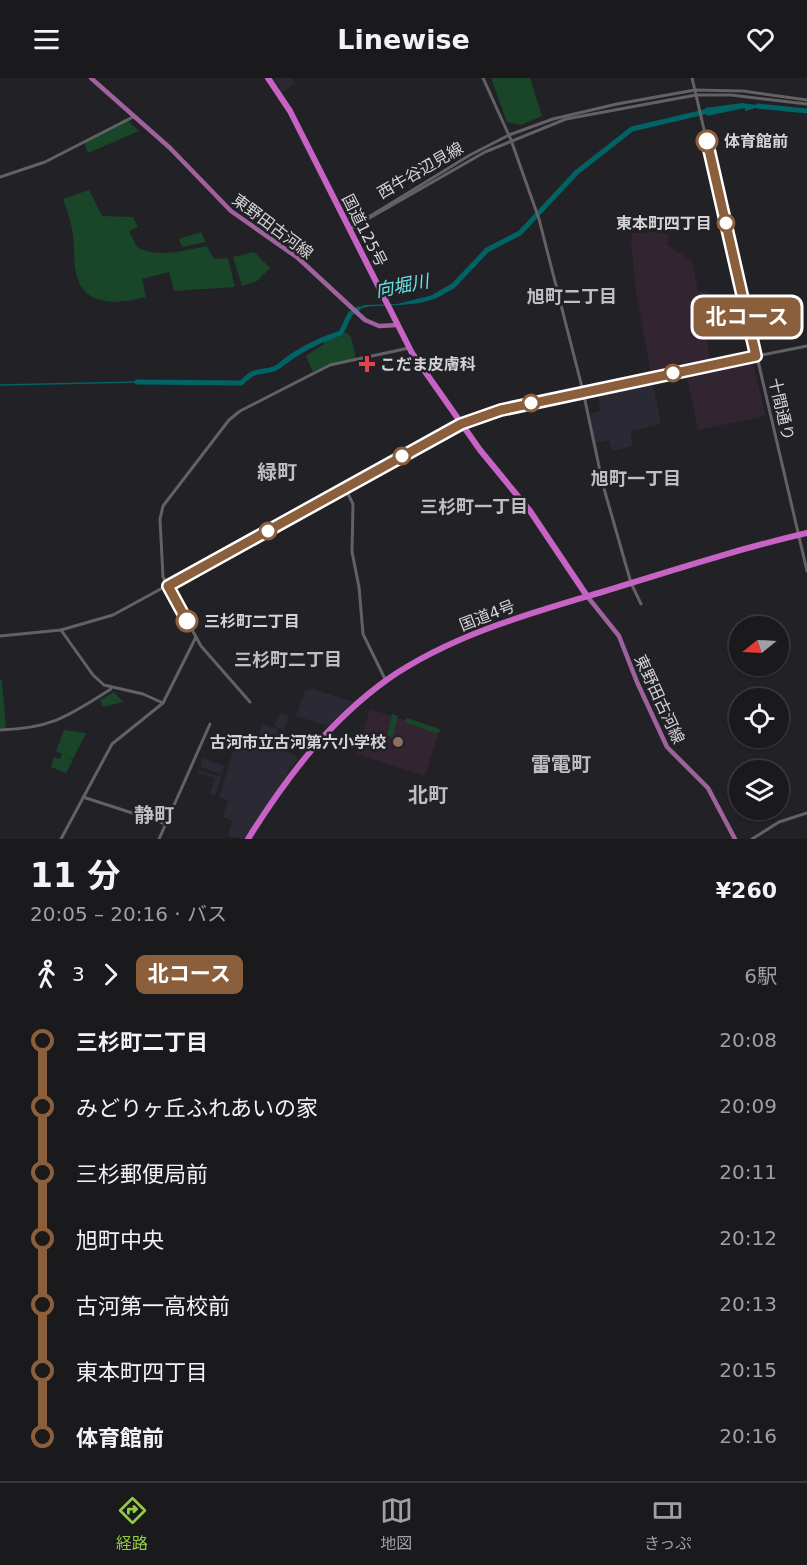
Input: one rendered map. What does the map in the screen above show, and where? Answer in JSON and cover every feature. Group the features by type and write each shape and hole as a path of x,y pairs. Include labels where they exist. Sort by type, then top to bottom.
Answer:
{"highway":[{"name":"国道125号","path":"268,78 290,111 409,348 461,424 530,511 587,596"},
{"name":"国道4号","path":"248,839 306,755 349,711 386,681 473,634 631,582 807,532"}],"main road":[{"name":"東野田古河線","path":"91,78 135,116 231,211 298,258 352,308 375,325 398,325"},
{"name":"東野田古河線","path":"587,596 619,636 637,682 668,747 708,788 735,839"}],"street":[{"path":"483,78 509,135 536,209 583,392 603,485 631,582 641,604"},
{"name":"十間通り","path":"692,78 807,571"},
{"name":"西牛谷辺見線","path":"349,229 470,155 509,135 574,113 695,93 743,91 807,102"},
{"name":"西牛谷辺見線","path":"349,229 471,159 511,140 586,114 695,93"},
{"path":"0,177 45,162 135,116"},
{"path":"0,636 61,630 100,620 168,586 461,424 492,412 807,346"},
{"path":"250,702 212,660 196,637 168,586 161,567 161,511 168,498 232,417 326,367 409,348"},
{"path":"345,488 353,504 352,552 359,587 363,634 386,681"},
{"path":"61,630 93,675 112,688 140,693 163,703"},
{"path":"61,839 112,744 163,703 196,637"},
{"path":"0,730 42,726 60,720 112,688"},
{"path":"159,839 210,724"},
{"path":"83,797 166,824"},
{"path":"752,839 779,822 807,813"}],"shaded area":[{"path":"275,78 290,78 295,83 283,92 274,80"},
{"path":"655,232 669,235 667,245 692,261 698,291 707,290 710,309 714,308 715,314 708,315 706,309 701,310 711,361 651,375 636,291 631,244 632,233"},
{"path":"750,361 753,364 766,416 698,430 686,374"},
{"path":"652,380 661,424 630,431 633,446 612,451 609,440 595,443 590,414 601,411 597,392"},
{"path":"313,689 353,702 328,726 296,716 305,691"},
{"name":"古河市立古河第六小学校","path":"370,709 439,731 425,776 356,754"},
{"path":"280,713 289,715 284,730 274,726"},
{"path":"262,724 278,729 274,743 258,738"},
{"path":"238,735 294,754 297,759 245,839 228,836 232,821 223,817 228,800 219,798"},
{"path":"203,758 224,766 221,774 200,767"},
{"path":"199,770 221,777 215,796 210,794 215,778 198,773"}],"green space":[{"path":"491,78 530,78 542,116 521,125 507,122"},
{"path":"125,118 139,131 88,153 84,143 114,128"},
{"path":"89,190 102,216 133,217 138,227 129,231 137,247 145,251 163,253 207,246 214,259 228,258 235,287 174,291 169,272 142,279 146,297 114,302 94,298 80,284 76,273 72,231 63,199"},
{"path":"201,232 206,242 182,247 179,239"},
{"path":"254,252 270,268 257,281 242,286 233,257"},
{"path":"346,332 351,337 356,359 328,364 313,372 306,356 319,347 322,352 320,347 324,344 323,341 339,337"},
{"path":"0,680 2,680 6,729 0,729"},
{"path":"114,692 123,702 103,707 100,700"},
{"path":"392,714 398,716 393,737 387,736"},
{"path":"407,718 439,729 441,732 435,733 404,722"},
{"path":"64,730 86,733 73,759 63,754 73,760 66,773 51,767 54,757 60,759 62,754 56,751"}],"water":[{"path":"742,103 763,106 707,116 705,108"},
{"path":"441,293 428,301 406,305 366,307 353,311 364,305 397,304"}],"waterway":[{"name":"向堀川","path":"758,106 807,111"},
{"name":"向堀川","path":"435,296 453,286 487,250 520,233 577,172 632,129 713,110"},
{"name":"向堀川","path":"137,382 241,383 252,374 276,368 308,346 341,333 350,314 358,309"},
{"name":"向堀川","path":"0,385 137,382"}],"bus line":[{"name":"北コース","path":"187,621 168,586 461,424 481,415 501,410 756,356 707,141"}],"place":[{"name":"体育館前","path":"707,141"},
{"name":"東本町四丁目","path":"726,223"},
{"name":"こだま皮膚科","path":"367,364"},
{"name":"三杉町二丁目","path":"187,621"},
{"name":"古河市立古河第六小学校","path":"398,742"}],"district":[{"name":"旭町二丁目","path":"572,297"},
{"name":"緑町","path":"277,472"},
{"name":"旭町一丁目","path":"636,479"},
{"name":"三杉町一丁目","path":"474,507"},
{"name":"三杉町二丁目","path":"288,660"},
{"name":"雷電町","path":"561,764"},
{"name":"北町","path":"428,795"},
{"name":"静町","path":"154,815"}]}
